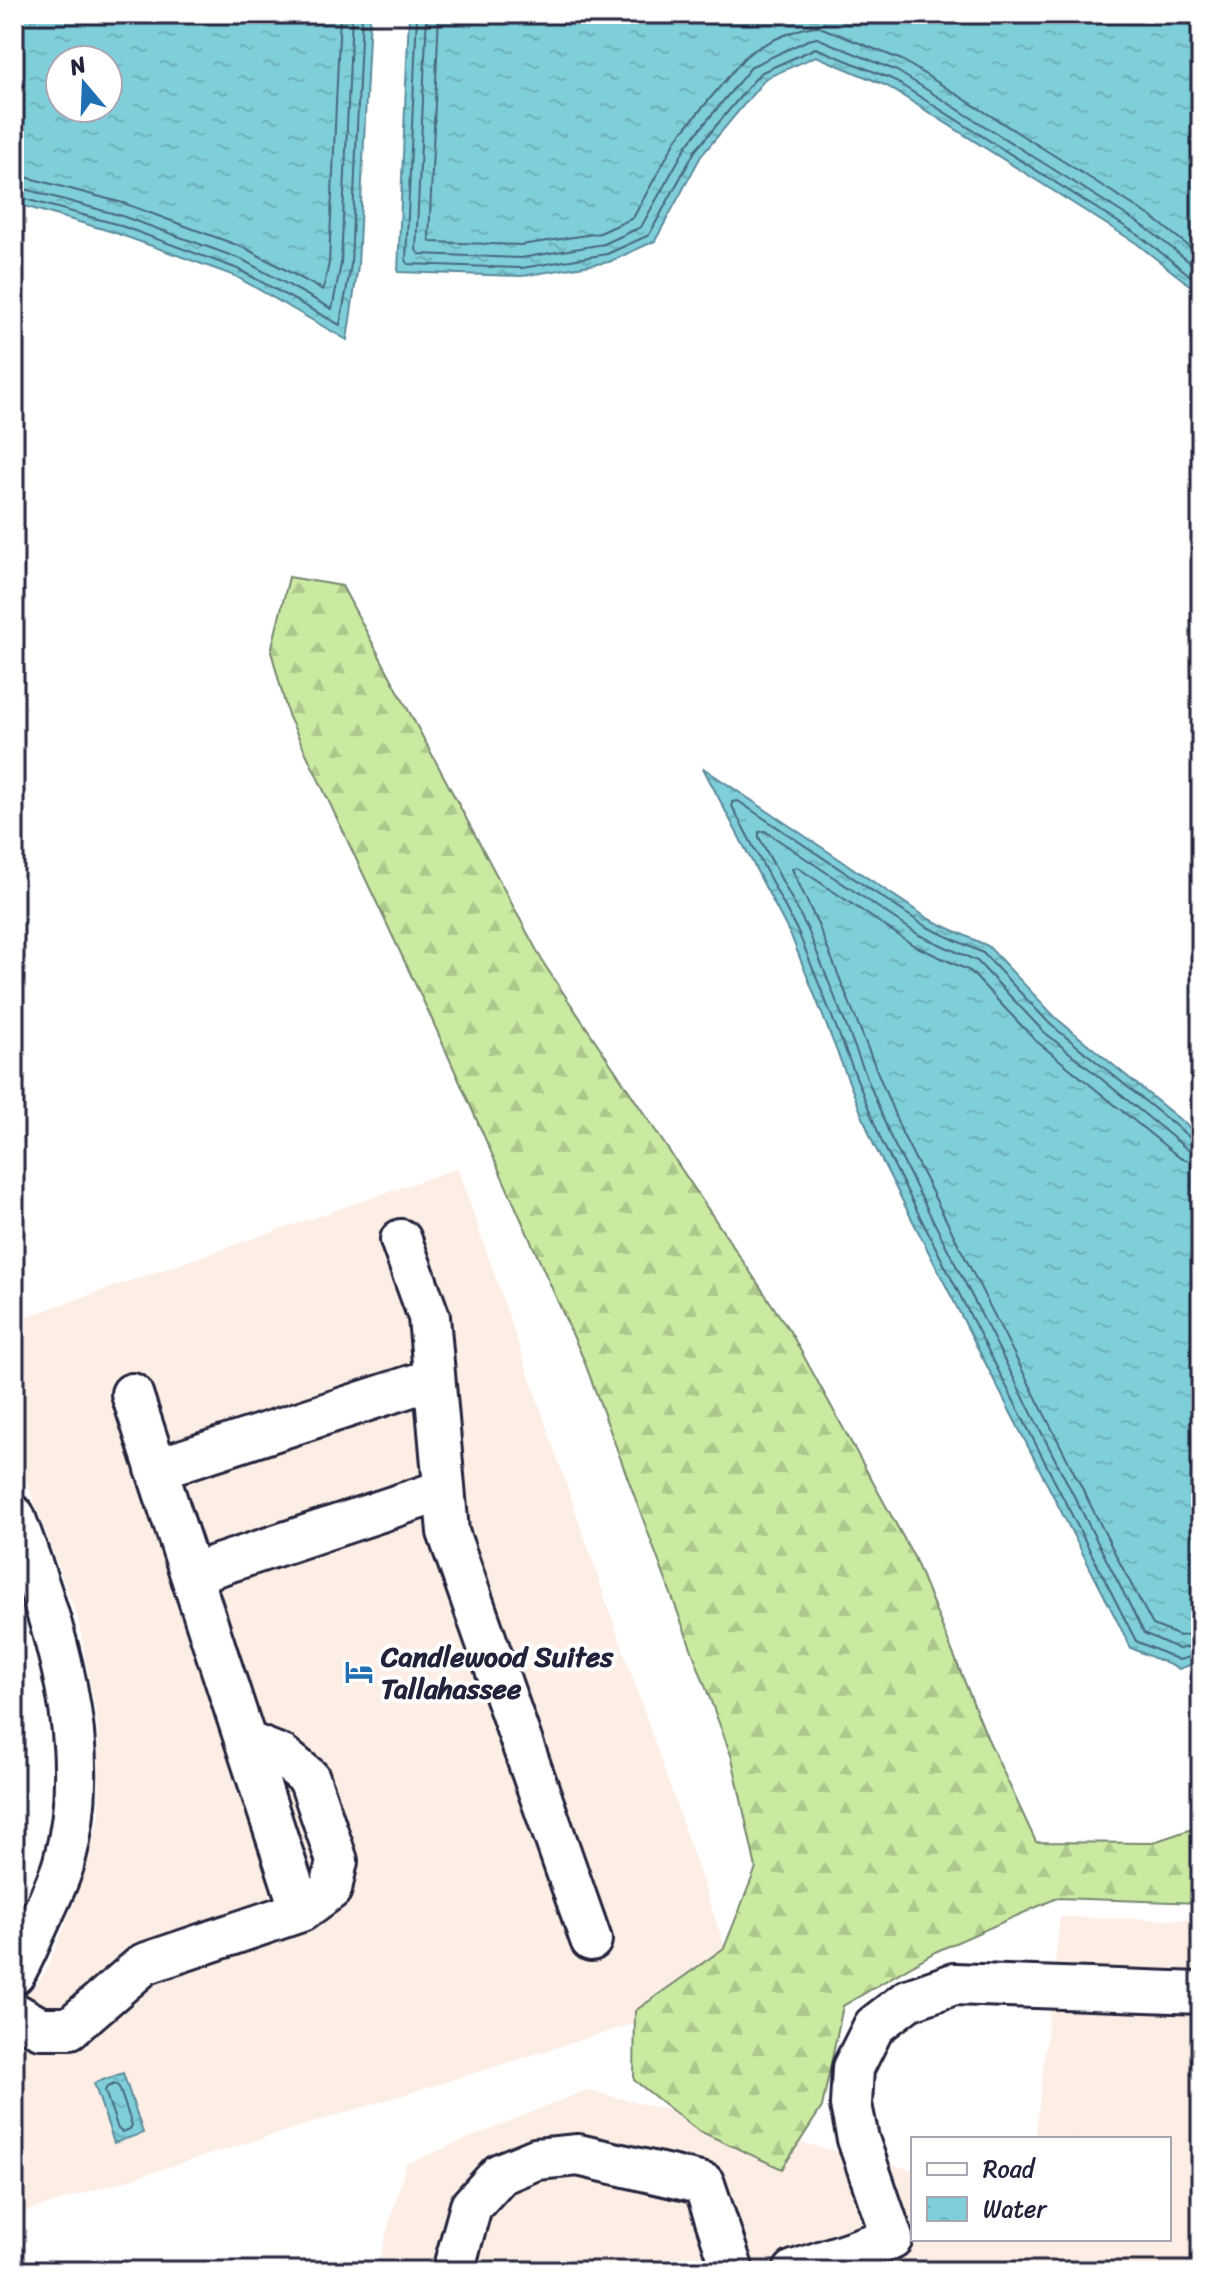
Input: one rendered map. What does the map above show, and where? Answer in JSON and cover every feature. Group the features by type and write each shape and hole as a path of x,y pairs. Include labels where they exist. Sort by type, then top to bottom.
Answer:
{"street":[{"path":"401,1240 429,1317 448,1532 591,1940"},
{"path":"156,1469 433,1379"},
{"path":"14,2013 40,2028 70,2028 144,1964 301,1911 331,1889 337,1861 309,1778 282,1756 246,1742 132,1394"},
{"path":"191,1574 444,1490"},
{"path":"14,1516 59,1649 69,1699 75,1760 72,1813 64,1863 14,1974"},
{"path":"794,2271 892,2238 858,2139 851,2105 853,2068 874,2026 908,2000 954,1984 1201,1993"},
{"path":"453,2271 471,2206 500,2174 536,2159 578,2155 704,2184 733,2271"}],"shaded area":[{"name":"Candlewood Suites Tallahassee","path":"458,1168 740,1991 14,2215 14,2009 45,1973 74,1903 100,1816 98,1725 78,1620 14,1446 14,1321"},
{"path":"1060,1917 1201,1920 1201,2271 376,2271 406,2164 586,2090 911,2170 911,2241 1171,2241 1171,2137 1035,2137"}],"green space":[{"path":"289,577 342,586 544,964 791,1333 914,1557 987,1737 1036,1842 1151,1843 1201,1826 1201,1903 1057,1898 935,1952 843,2006 822,2107 782,2169 697,2130 634,2080 635,2011 724,1948 756,1868 732,1758 583,1358 429,1013 288,715 271,651"}],"water":[{"path":"14,14 370,14 358,266 347,340 235,276 113,232 14,203"},
{"path":"409,14 1201,14 1201,294 1136,243 887,86 816,56 766,78 701,156 655,241 609,262 522,276 398,272"},
{"path":"703,768 929,919 988,946 1056,1018 1201,1137 1201,1661 1179,1669 1131,1648 874,1145 792,938"},
{"path":"123,2073 143,2133 114,2143 94,2083"}],"place":[{"name":"Candlewood Suites Tallahassee","path":"359,1672"}]}
